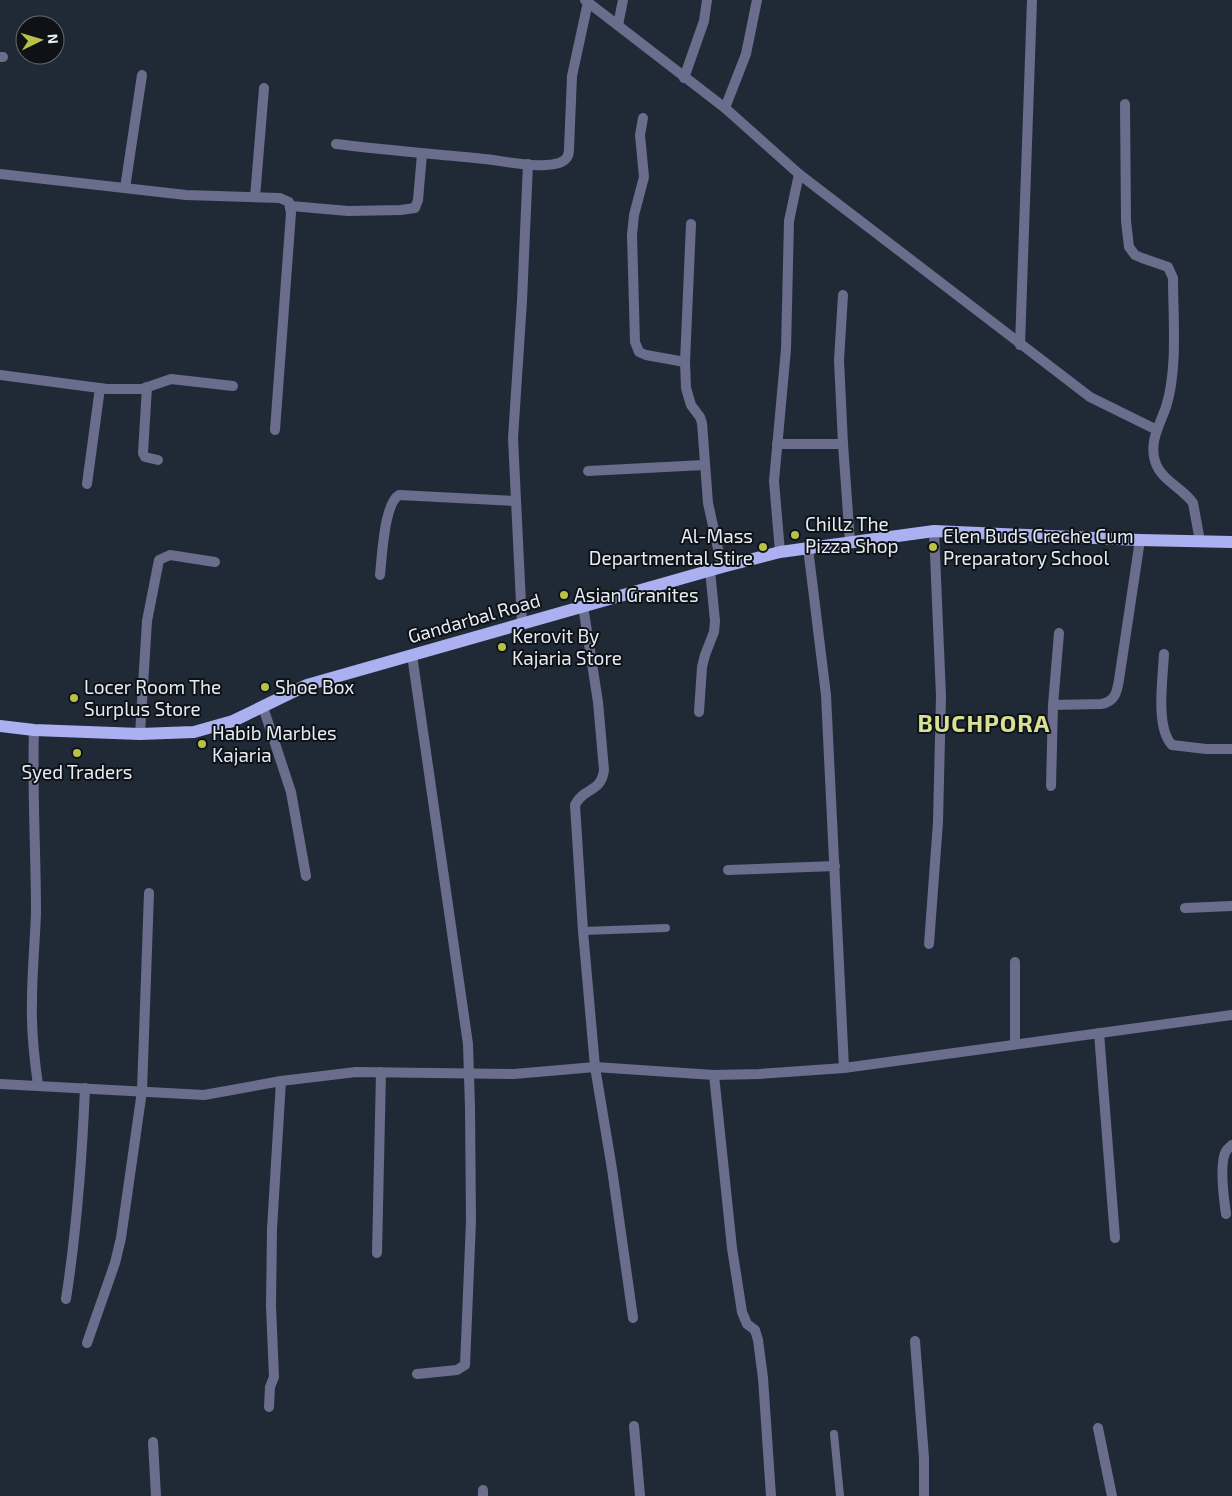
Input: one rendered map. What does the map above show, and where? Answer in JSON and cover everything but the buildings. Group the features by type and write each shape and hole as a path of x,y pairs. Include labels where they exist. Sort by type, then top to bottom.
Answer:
{"main road":[{"name":"Gandarbal Road","path":"0,726 34,730 140,734 194,732 233,722 307,685 780,552 934,531 1232,542"}],"street":[{"path":"618,25 623,0"},
{"path":"684,78 704,21 708,0"},
{"path":"725,108 746,54 757,0"},
{"path":"1020,345 1032,0"},
{"path":"336,144 528,164 552,164 566,160 569,156 572,76 586,1 725,108 798,174 1020,345 1090,397 1157,430"},
{"path":"125,188 142,75"},
{"path":"255,197 264,88"},
{"path":"1125,104 1126,221 1129,247 1142,258 1168,267 1173,278 1172,380 1153,449 1155,461 1161,474 1193,503 1200,541"},
{"path":"643,118 640,135 644,177 634,215 632,235 635,342 639,352 646,355 685,362"},
{"path":"291,206 348,211 415,208 418,200 422,154"},
{"path":"522,624 513,438 528,164"},
{"path":"0,174 186,195 255,197 286,200 289,202 291,206 275,430"},
{"path":"780,552 774,481 786,349 789,221 798,174"},
{"path":"691,224 685,362 688,397 702,423 704,465 716,569 714,627 702,666 699,712"},
{"path":"843,296 839,360 850,542"},
{"path":"0,375 100,388 130,389 147,387 171,380 233,386"},
{"path":"147,387 143,453 145,457 158,460"},
{"path":"87,484 100,388"},
{"path":"776,444 843,444"},
{"path":"588,471 704,465"},
{"path":"380,575 388,518 394,498 399,495 515,500"},
{"path":"929,944 938,822 941,696 934,531"},
{"path":"1053,704 1092,705 1108,703 1114,699 1119,680 1140,540"},
{"path":"808,548 826,695 844,1068"},
{"path":"140,734 146,621 159,560 170,555 214,562"},
{"path":"584,606 598,702 604,770 603,778 599,785 579,798 575,805 583,931 595,1067 612,1169 633,1318"},
{"path":"1050,786 1053,704 1059,634"},
{"path":"1164,654 1162,710 1163,730 1166,740 1172,745 1206,749 1232,749"},
{"path":"412,655 468,1044 471,1221 466,1361 463,1368 457,1370 417,1374"},
{"path":"263,707 291,792 306,876"},
{"path":"34,730 32,783 36,852 36,924 32,1039 38,1085"},
{"path":"728,870 835,866"},
{"path":"87,1343 115,1263 121,1238 142,1091 149,893"},
{"path":"1185,908 1232,906"},
{"path":"1014,962 1015,1044"},
{"path":"0,1084 215,1094 236,1088 332,1074 381,1072 469,1074 544,1072 595,1067 714,1075 844,1068 1232,1015"},
{"path":"1099,1032 1114,1238"},
{"path":"377,1253 381,1072"},
{"path":"714,1075 732,1248 742,1312 747,1324 755,1330 758,1340 763,1378 771,1496"},
{"path":"269,1407 270,1387 274,1377 271,1306 272,1237 281,1081"},
{"path":"66,1299 82,1170 85,1088"},
{"path":"1226,1214 1223,1197 1223,1162 1226,1150 1232,1145"},
{"path":"915,1341 924,1458 924,1496"},
{"path":"634,1426 640,1496"},
{"path":"1098,1428 1112,1496"},
{"path":"154,1442 156,1496"}],"lane":[{"path":"583,931 666,928"},
{"path":"834,1434 840,1496"}],"place":[{"name":"Chillz The Pizza Shop","path":"795,535"},
{"name":"Al-Mass Departmental Stire","path":"763,547"},
{"name":"Elen Buds Creche Cum Preparatory School","path":"933,547"},
{"name":"Asian Granites","path":"564,595"},
{"name":"Kerovit By Kajaria Store","path":"502,647"},
{"name":"Shoe Box","path":"265,687"},
{"name":"Locer Room The Surplus Store","path":"74,698"},
{"name":"Habib Marbles Kajaria","path":"202,744"},
{"name":"Syed Traders","path":"77,753"}],"district":[{"name":"BUCHPORA","path":"984,724"}]}
